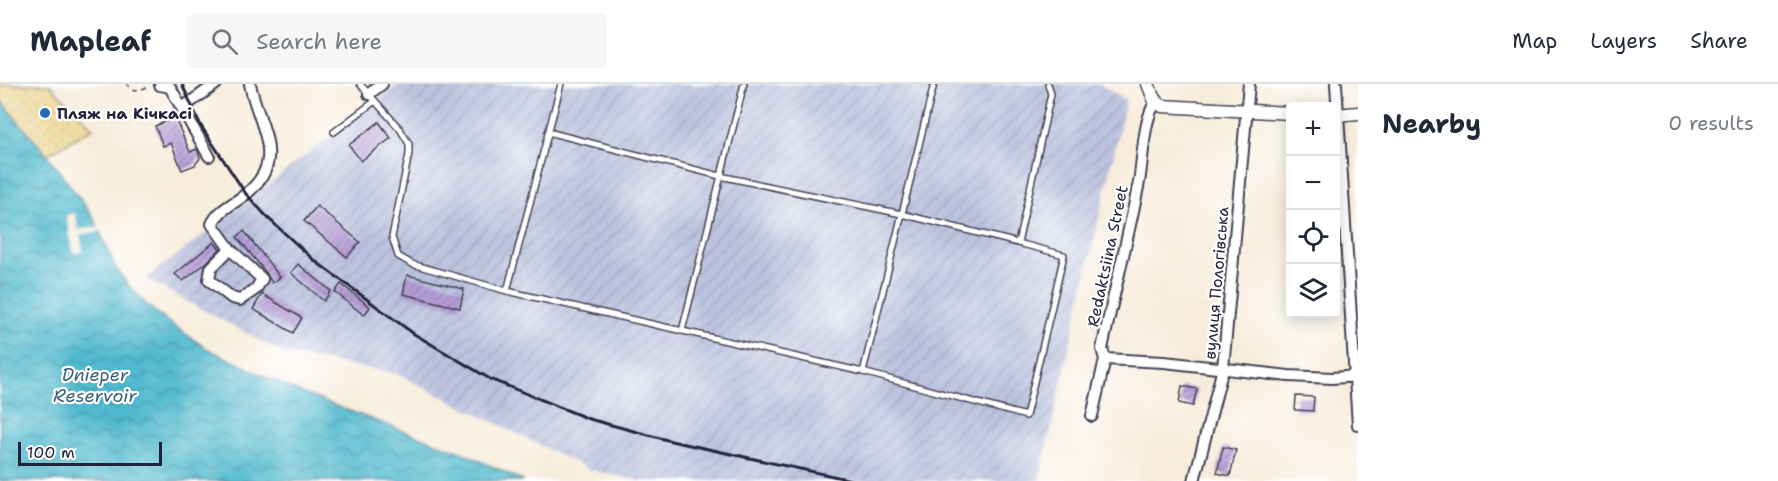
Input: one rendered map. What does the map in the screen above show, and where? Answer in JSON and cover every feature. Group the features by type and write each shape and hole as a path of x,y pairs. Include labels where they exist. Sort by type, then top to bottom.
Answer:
{"street":[{"path":"182,108 216,84"},
{"path":"230,249 211,268 209,280 232,298 240,300 256,289 262,279 230,249 212,224 216,215 260,181 268,166 269,152 250,84"},
{"path":"372,98 382,84"},
{"name":"вулиця Пологівська","path":"1194,481 1222,368 1249,84"},
{"path":"1336,84 1337,102"},
{"path":"160,85 170,87 209,156"},
{"path":"1152,86 1156,102 1167,106 1286,113"},
{"name":"Redaktsiina Street","path":"1092,416 1105,359 1102,349 1139,182 1150,115 1156,102"},
{"path":"1340,115 1358,113"},
{"path":"1340,154 1357,376 1358,425"},
{"path":"1105,359 1222,368 1289,376 1332,378 1357,376"}],"lane":[{"path":"360,84 400,129 409,144 392,237 398,256 412,264 507,291 863,372 1026,416 1064,255 902,214 720,176 548,132"},
{"path":"507,291 561,84"},
{"path":"682,332 744,84"},
{"path":"863,372 934,84"},
{"path":"1018,243 1051,94 1048,84"},
{"path":"334,132 372,98"}],"path":[{"path":"126,84 135,90 160,85"}],"shaded area":[{"path":"398,84 1099,84 1126,100 1039,481 641,481 590,470 397,374 283,353 146,279"}],"sand":[{"name":"Пляж на Кічкасі","path":"0,84 49,84 93,128 47,155 0,100"}],"water":[{"name":"Dnieper Reservoir","path":"0,100 47,155 93,216 116,268 129,286 167,321 206,348 298,392 461,452 524,481 0,481"}],"pier":[{"path":"75,213 78,230 101,226 102,231 80,235 83,251 74,254 66,215"}],"building":[{"path":"175,118 190,152 197,149 200,158 195,165 182,170 171,143 163,146 155,126"},
{"path":"379,122 391,138 361,161 349,145"},
{"path":"317,206 360,242 347,257 304,221"},
{"path":"244,231 280,277 272,283 237,237"},
{"path":"214,242 220,249 206,263 183,281 175,274"},
{"path":"298,264 331,291 324,301 291,273"},
{"path":"407,275 464,289 460,308 403,294"},
{"path":"341,284 370,307 364,315 335,292"},
{"path":"262,294 302,318 293,333 253,309"},
{"path":"1182,386 1197,389 1193,406 1179,403"},
{"path":"1296,396 1314,397 1313,411 1295,410"},
{"path":"1223,447 1236,450 1230,476 1217,473"}],"railway":[{"path":"182,84 201,126 246,194 269,219 315,261 414,334 490,379 589,419 671,441 856,481"}],"place":[{"name":"Пляж на Кічкасі","path":"45,113"}]}
